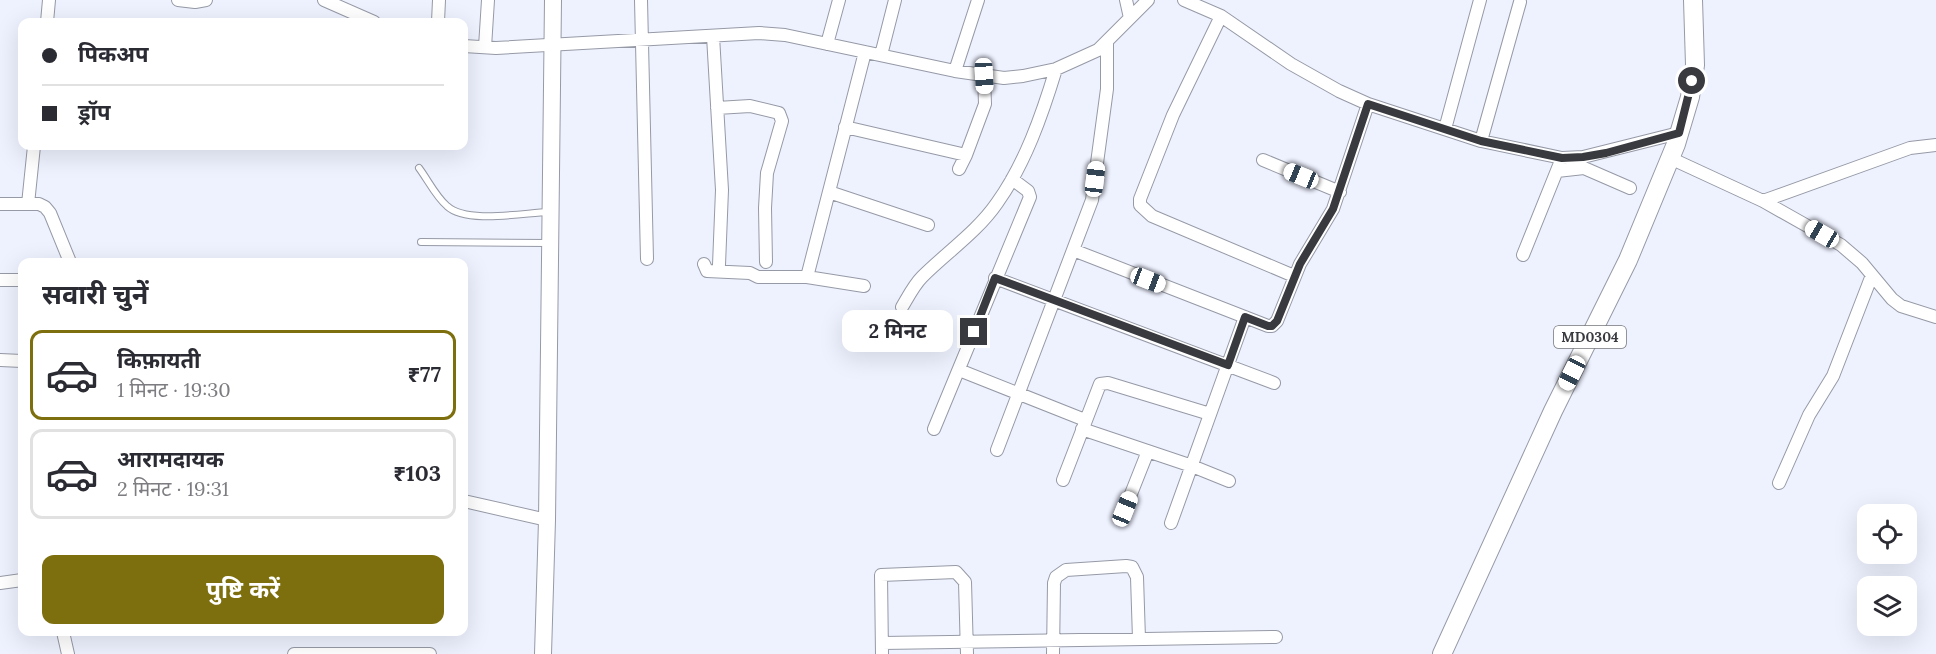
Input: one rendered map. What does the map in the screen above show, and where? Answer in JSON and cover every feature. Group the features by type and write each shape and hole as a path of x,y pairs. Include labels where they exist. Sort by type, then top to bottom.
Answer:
{"main road":[{"name":"MD0304","path":"1442,654 1553,411 1628,260 1670,158 1690,97 1695,65 1693,4"}],"street":[{"path":"47,18 49,0"},
{"path":"178,0 195,2 206,0"},
{"path":"324,0 365,18"},
{"path":"438,18 439,0"},
{"path":"485,47 488,0"},
{"path":"543,654 547,520 553,0"},
{"path":"641,0 647,259"},
{"path":"827,44 838,0"},
{"path":"881,55 895,0"},
{"path":"955,71 978,0"},
{"path":"1126,0 1130,18"},
{"path":"468,46 759,33 785,35 955,71 1004,78 1056,69 1098,50 1148,0"},
{"path":"1184,0 1221,16 1291,64 1339,91 1368,104 1481,141 1562,158 1606,153 1679,133"},
{"path":"1445,129 1480,0"},
{"path":"1481,141 1520,2"},
{"path":"1221,16 1173,115 1140,199 1140,205 1152,216 1294,276"},
{"path":"713,36 722,190 719,265"},
{"path":"997,450 1092,200 1107,89 1107,40"},
{"path":"807,277 865,52"},
{"path":"902,307 920,279 970,234 997,204 1012,179 1044,107 1056,69"},
{"path":"959,169 985,104 984,76"},
{"path":"1073,250 1268,326 1275,324 1294,276 1333,209 1368,104"},
{"path":"717,108 750,106 779,113 782,121 767,173 766,262"},
{"path":"845,127 966,154"},
{"path":"1763,201 1910,148 1936,145"},
{"path":"28,204 34,150"},
{"path":"1523,255 1562,158"},
{"path":"1670,158 1763,201 1841,245 1862,263 1901,306 1936,317"},
{"path":"1263,160 1340,192"},
{"path":"1557,171 1584,168 1630,188"},
{"path":"934,429 1030,197 1028,191 1012,179"},
{"path":"828,192 928,225"},
{"path":"0,204 39,204 45,207 50,213 68,258"},
{"path":"704,264 707,271 750,273 758,277 807,277 864,286"},
{"path":"1779,483 1809,415 1833,376 1872,276"},
{"path":"995,278 1274,383"},
{"path":"0,280 18,280"},
{"path":"1171,523 1245,317"},
{"path":"0,360 18,361"},
{"path":"959,370 1018,393 1083,424 1148,451 1229,481"},
{"path":"1063,480 1100,384 1108,383 1210,414"},
{"path":"1125,509 1148,451"},
{"path":"468,502 547,520"},
{"path":"1053,654 1054,583 1061,572 1066,570 1132,567 1137,577 1139,639"},
{"path":"967,648 965,582 956,572 881,574 882,648 967,648 1052,640 1276,637"},
{"path":"0,583 18,581"},
{"path":"64,636 68,654"},
{"path":"294,654 430,654"}],"lane":[{"path":"419,168 446,206 457,213 472,216 551,212"},
{"path":"421,242 550,243"}],"route":[{"path":"974,332 995,278 1228,365 1245,317 1268,326 1272,326 1277,321 1300,264 1333,209 1368,104 1481,141 1562,158 1583,157 1679,133 1690,97 1692,81"}]}
